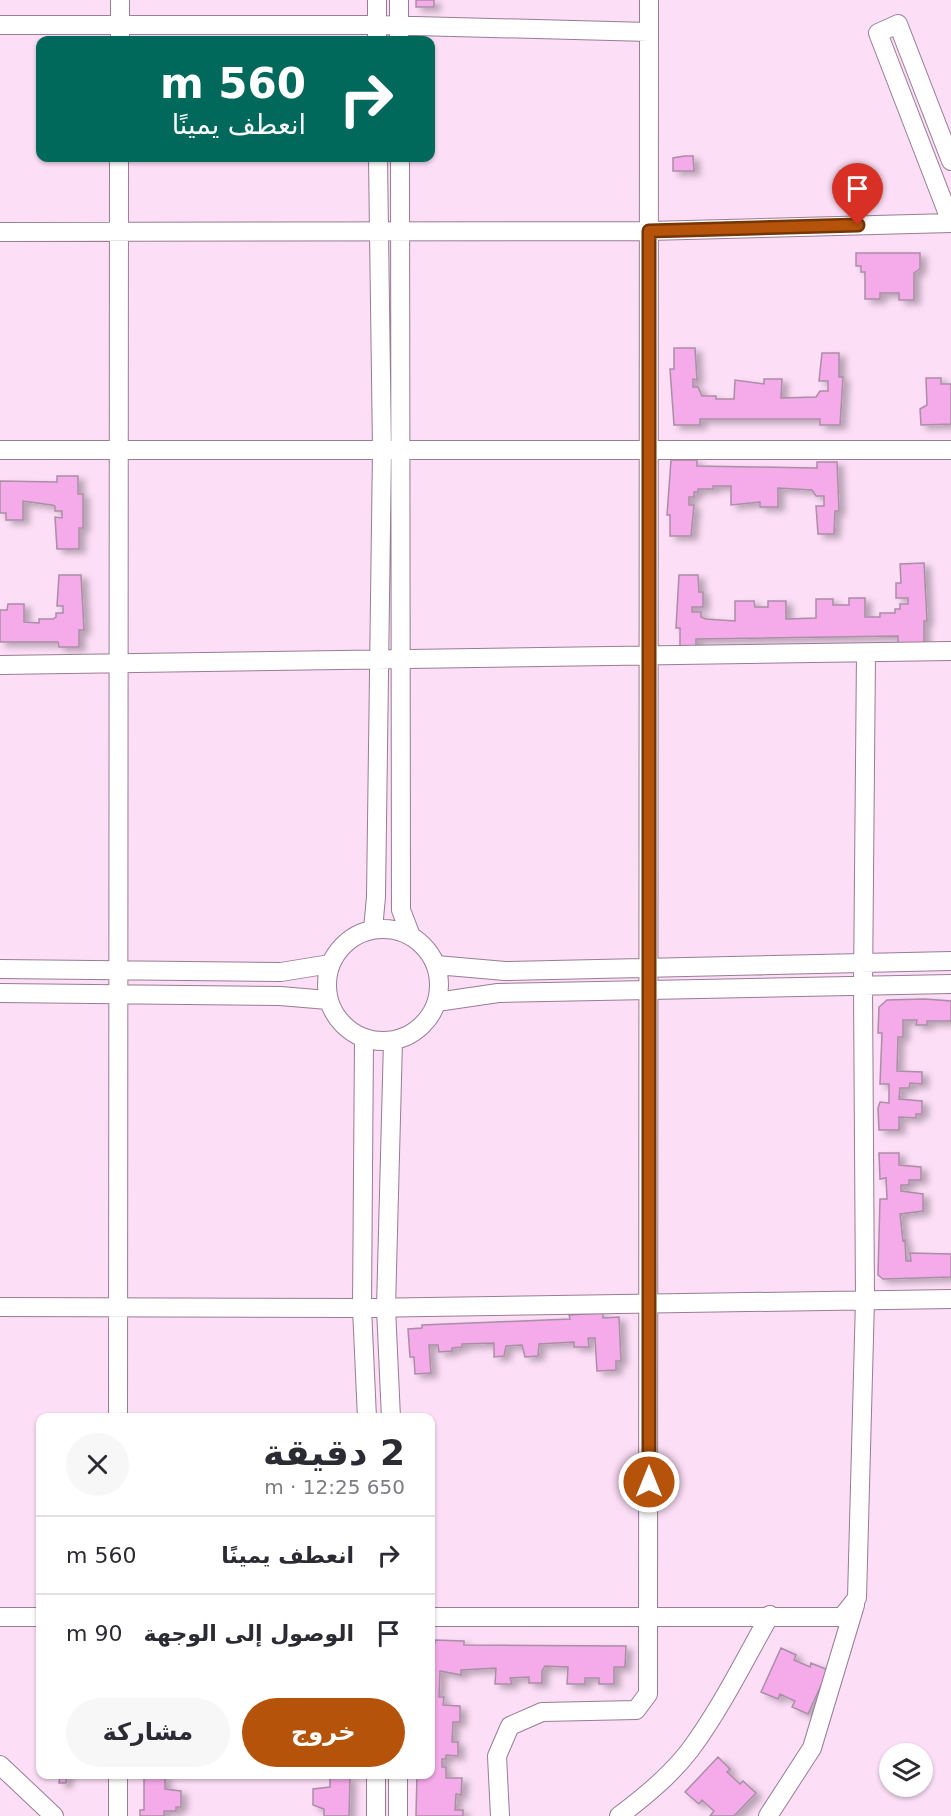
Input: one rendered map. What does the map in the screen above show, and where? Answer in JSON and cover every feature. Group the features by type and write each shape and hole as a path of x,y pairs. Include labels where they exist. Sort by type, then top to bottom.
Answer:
{"street":[{"path":"120,0 120,33"},
{"path":"377,0 377,33"},
{"path":"399,0 399,33"},
{"path":"500,1816 497,1756 510,1726 542,1712 636,1710 648,1694 650,1617 649,0"},
{"path":"0,24 120,33 649,32"},
{"path":"0,232 649,231 951,223 878,33 898,24 951,161"},
{"path":"118,1413 120,162"},
{"path":"373,929 382,450 378,162"},
{"path":"400,162 401,910 411,936"},
{"path":"0,450 951,450"},
{"path":"0,665 951,651"},
{"path":"768,1816 812,1748 857,1598 866,1300 863,963 866,653"},
{"path":"373,929 393,930 411,936 426,948 436,965 440,984 437,1002 431,1016 420,1028 408,1036 393,1041 364,1039 348,1030 335,1017 328,1000 326,982 330,964 340,948 355,936 373,929"},
{"path":"436,965 505,971 951,961"},
{"path":"0,969 281,972 330,964"},
{"path":"437,1002 498,993 951,984"},
{"path":"0,993 280,996 328,1000"},
{"path":"364,1039 362,1308 368,1413"},
{"path":"391,1413 386,1308 393,1041"},
{"path":"0,1307 386,1308 951,1299"},
{"path":"435,1617 770,1615 842,1617 857,1598"},
{"path":"618,1816 650,1792 688,1752 720,1705 770,1615"},
{"path":"0,1617 36,1617"},
{"path":"0,1765 54,1816"},
{"path":"118,1779 118,1816"},
{"path":"376,1779 376,1816"},
{"path":"398,1816 399,1779"}],"building":[{"path":"416,0 434,0 434,7 416,7"},
{"path":"693,156 694,171 673,171 673,158"},
{"path":"856,253 920,253 920,269 914,273 914,300 899,300 899,293 880,293 880,299 865,299 865,272 861,272 861,266 856,266"},
{"path":"674,348 695,348 697,380 693,379 693,387 698,387 702,396 716,396 716,399 734,399 735,380 764,384 764,379 782,379 781,398 816,397 820,391 828,391 828,381 819,381 822,353 839,353 839,377 843,377 840,425 820,425 820,419 700,419 700,425 674,425 670,369 674,369"},
{"path":"926,378 941,378 941,384 951,384 951,424 921,425 920,409 927,405"},
{"path":"671,460 697,460 697,466 817,468 817,462 837,462 839,511 835,511 834,534 818,534 816,506 824,506 824,496 816,496 812,490 778,488 778,507 760,507 760,502 731,505 731,486 713,486 713,489 698,489 698,492 694,492 694,497 689,497 689,505 694,505 691,536 670,536 670,515 667,515"},
{"path":"57,476 78,476 78,494 83,494 83,528 79,528 79,549 57,549 55,517 62,518 62,511 55,511 55,506 23,501 23,520 6,520 6,513 0,513 0,481 57,482"},
{"path":"924,563 927,621 924,621 924,643 898,643 898,636 696,639 696,646 680,646 680,628 676,628 679,575 698,575 699,592 703,592 703,607 692,607 692,612 701,612 701,617 706,619 735,621 735,601 754,601 755,607 768,607 768,601 786,601 786,619 816,618 816,599 833,599 833,605 849,605 849,598 865,598 865,617 880,617 880,613 895,613 895,609 900,609 900,604 908,604 908,598 896,598 896,583 901,583 900,564"},
{"path":"59,575 81,575 84,630 79,630 79,647 59,647 58,642 0,642 0,610 7,610 8,604 24,604 24,622 39,623 39,619 53,619 56,613 63,613 63,606 57,606"},
{"path":"887,1000 951,1001 951,1021 927,1021 927,1025 916,1025 917,1020 903,1020 903,1037 898,1037 897,1071 922,1072 922,1084 910,1083 909,1088 900,1088 899,1099 922,1101 922,1114 916,1114 916,1118 899,1117 899,1130 879,1130 878,1108 880,1102 889,1103 889,1084 880,1084 882,1033 878,1033 879,1007"},
{"path":"879,1153 899,1153 899,1165 921,1167 921,1180 909,1180 909,1185 901,1185 901,1191 923,1194 923,1211 900,1214 906,1261 911,1261 910,1253 951,1254 951,1277 883,1279 878,1275 880,1199 887,1199 886,1178 880,1179"},
{"path":"603,1313 603,1318 619,1317 621,1361 616,1361 616,1370 597,1371 595,1338 588,1338 589,1347 574,1347 574,1342 539,1344 538,1356 525,1357 522,1345 506,1346 504,1356 494,1357 494,1343 462,1344 462,1347 452,1348 452,1351 439,1352 438,1345 429,1345 431,1373 415,1374 414,1357 410,1357 408,1329 422,1328 422,1325 570,1319 569,1315"},
{"path":"435,1640 464,1641 464,1645 626,1646 625,1667 614,1667 614,1684 599,1684 599,1678 585,1678 585,1684 567,1684 568,1667 545,1666 542,1671 542,1683 529,1683 529,1677 510,1678 512,1684 495,1684 496,1668 461,1670 461,1675 440,1671 439,1697 444,1697 443,1705 460,1706 460,1722 453,1722 452,1742 458,1742 458,1756 446,1755 446,1759 442,1759 442,1767 446,1767 446,1778 462,1778 461,1795 456,1794 455,1810 463,1810 463,1816 416,1816 417,1779 435,1779"},
{"path":"781,1648 796,1655 794,1660 810,1667 811,1663 828,1670 808,1714 792,1707 795,1701 780,1694 778,1699 761,1692"},
{"path":"718,1757 730,1769 727,1772 740,1784 743,1781 756,1793 734,1816 710,1816 714,1811 702,1800 699,1804 685,1792"},
{"path":"59,1779 66,1779 66,1783 59,1783"},
{"path":"144,1779 165,1779 165,1789 181,1791 181,1807 176,1807 176,1811 164,1811 164,1816 140,1816 140,1810 144,1810"},
{"path":"330,1779 350,1779 349,1816 324,1816 324,1809 313,1805 313,1789 330,1787"}],"route":[{"path":"649,1482 649,231 858,225"}]}
